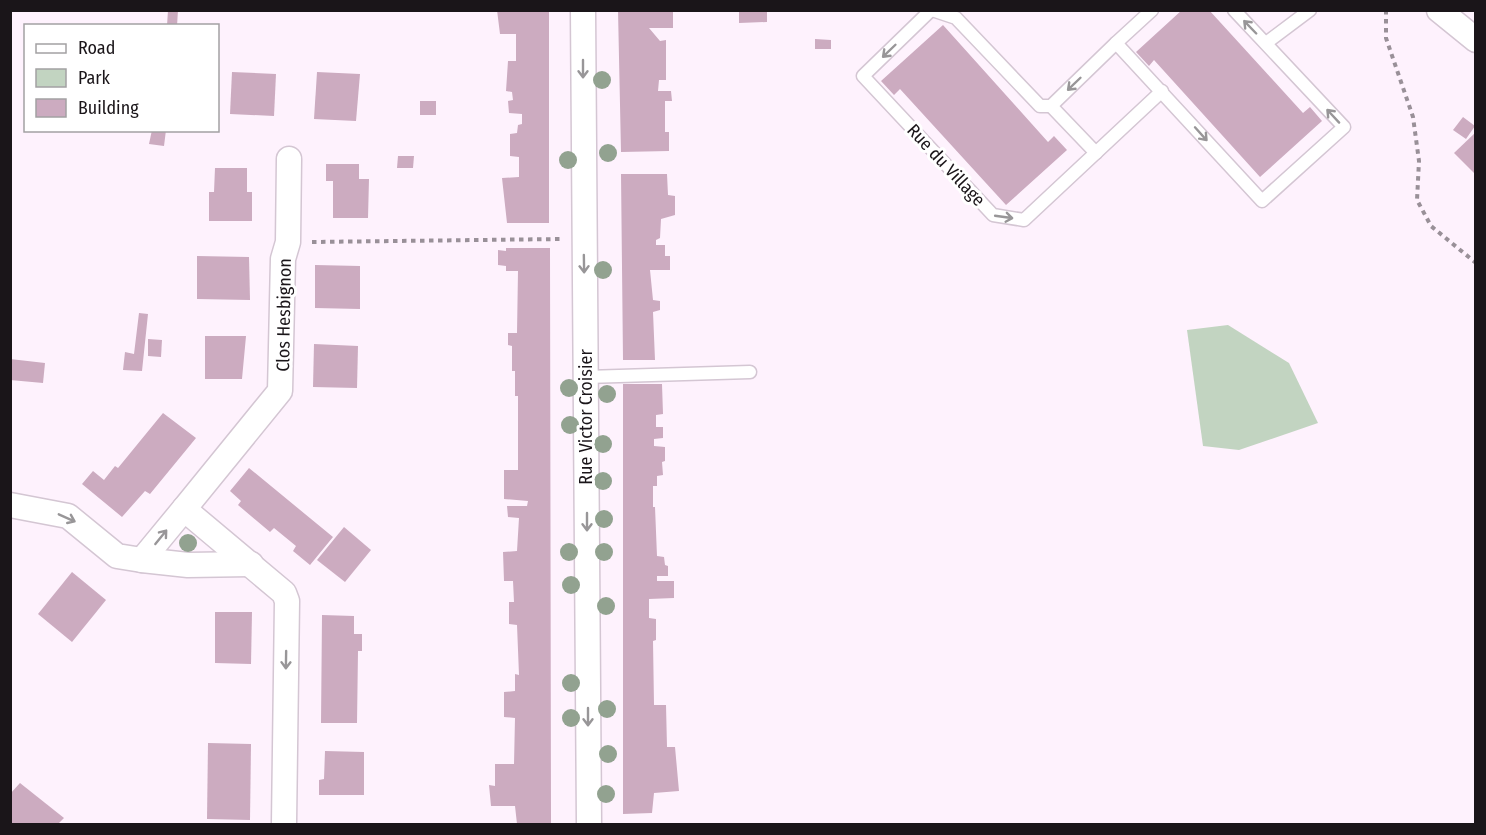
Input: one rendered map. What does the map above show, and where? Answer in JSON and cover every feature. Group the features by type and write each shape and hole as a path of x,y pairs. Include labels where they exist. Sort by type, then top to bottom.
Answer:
{"street":[{"name":"Rue Victor Croisier","path":"583,10 588,825"},
{"path":"1439,10 1476,40"},
{"name":"Clos Hesbignon","path":"142,561 280,391 283,259 288,242 289,159"},
{"path":"10,506 68,516 117,556 142,561 188,565 251,564"},
{"path":"184,509 278,586 286,601 284,825"}],"lane":[{"name":"Rue du Village","path":"1096,153 1051,106 1040,106 956,18 932,10 863,76 993,215 1024,220 1096,153 1162,91"},
{"path":"1051,106 1152,10"},
{"path":"1116,43 1262,201 1344,127 1234,10"},
{"path":"1266,43 1310,10"},
{"path":"586,376 750,372"}],"path":[{"path":"1386,10 1386,38 1413,117 1419,161 1417,200 1431,226 1476,263"},
{"path":"288,242 584,239"}],"green space":[{"path":"1228,325 1289,363 1318,423 1239,450 1203,446 1187,330"}],"building":[{"path":"168,10 178,10 177,24 167,24"},
{"path":"497,10 549,10 549,223 507,223 502,178 519,177 519,157 510,156 510,134 517,133 518,125 522,124 522,114 509,113 508,101 513,100 512,92 506,91 508,61 516,61 516,34 500,34"},
{"path":"618,10 673,10 673,28 649,28 660,41 666,40 666,80 659,80 658,91 671,91 672,101 665,101 665,132 669,132 669,151 621,152"},
{"path":"739,10 767,10 767,22 739,23"},
{"path":"1182,10 1209,10 1303,113 1310,107 1322,121 1260,177 1154,60 1149,66 1136,52"},
{"path":"943,25 1048,142 1054,136 1067,150 1006,205 900,89 894,95 881,81"},
{"path":"815,39 831,40 831,49 815,49"},
{"path":"232,72 276,74 274,116 230,114"},
{"path":"317,72 360,74 356,121 314,119"},
{"path":"420,101 436,101 436,115 420,115"},
{"path":"1463,117 1475,126 1466,139 1453,130"},
{"path":"152,132 166,132 164,146 149,144"},
{"path":"1476,132 1476,175 1454,153"},
{"path":"398,156 414,156 413,168 397,168"},
{"path":"326,164 359,164 359,179 369,179 368,218 333,218 333,181 326,181"},
{"path":"215,168 247,168 247,192 252,192 252,221 209,221 209,192 214,192"},
{"path":"621,174 667,174 668,195 675,196 675,215 661,219 660,238 656,240 656,245 665,245 665,256 670,256 670,270 650,270 653,300 660,301 660,310 653,312 655,360 623,360"},
{"path":"506,248 550,248 551,824 517,824 515,806 491,806 489,785 495,786 495,764 514,764 515,718 504,717 504,692 515,691 515,674 519,675 517,625 509,624 509,602 514,602 513,581 504,581 503,552 517,551 519,518 508,517 507,506 527,506 528,501 504,499 504,470 518,470 518,396 515,396 515,371 512,371 512,346 508,345 508,333 517,333 518,271 506,271 506,266 498,265 498,250 506,251"},
{"path":"197,256 249,257 250,300 197,299"},
{"path":"315,265 360,266 360,309 315,308"},
{"path":"139,313 148,314 142,371 123,370 125,352 134,354"},
{"path":"205,336 246,336 242,379 205,379"},
{"path":"148,339 162,340 161,357 148,356"},
{"path":"314,344 358,346 357,388 313,387"},
{"path":"10,359 45,363 43,383 10,380"},
{"path":"623,384 662,384 663,414 656,415 656,427 663,427 663,438 654,439 654,446 665,447 665,461 662,462 663,475 657,476 657,486 653,486 653,507 655,507 657,556 664,557 665,565 668,566 668,576 657,576 657,581 674,581 674,598 649,599 649,618 656,619 656,640 653,641 654,705 666,705 667,747 675,747 679,791 654,793 652,813 623,814"},
{"path":"163,413 196,438 150,494 145,491 122,517 82,484 93,471 104,480 115,466 118,468"},
{"path":"249,468 333,537 310,565 293,551 296,546 274,528 270,532 238,505 241,501 230,491"},
{"path":"344,527 371,550 345,582 317,560"},
{"path":"72,572 106,600 72,642 38,614"},
{"path":"215,612 252,612 251,664 215,663"},
{"path":"322,615 354,616 354,634 362,634 362,651 358,651 357,723 321,723"},
{"path":"208,743 251,744 250,820 207,819"},
{"path":"325,751 364,752 364,795 319,795 319,780 324,779"},
{"path":"20,783 64,818 58,824 10,824 10,794"}]}
